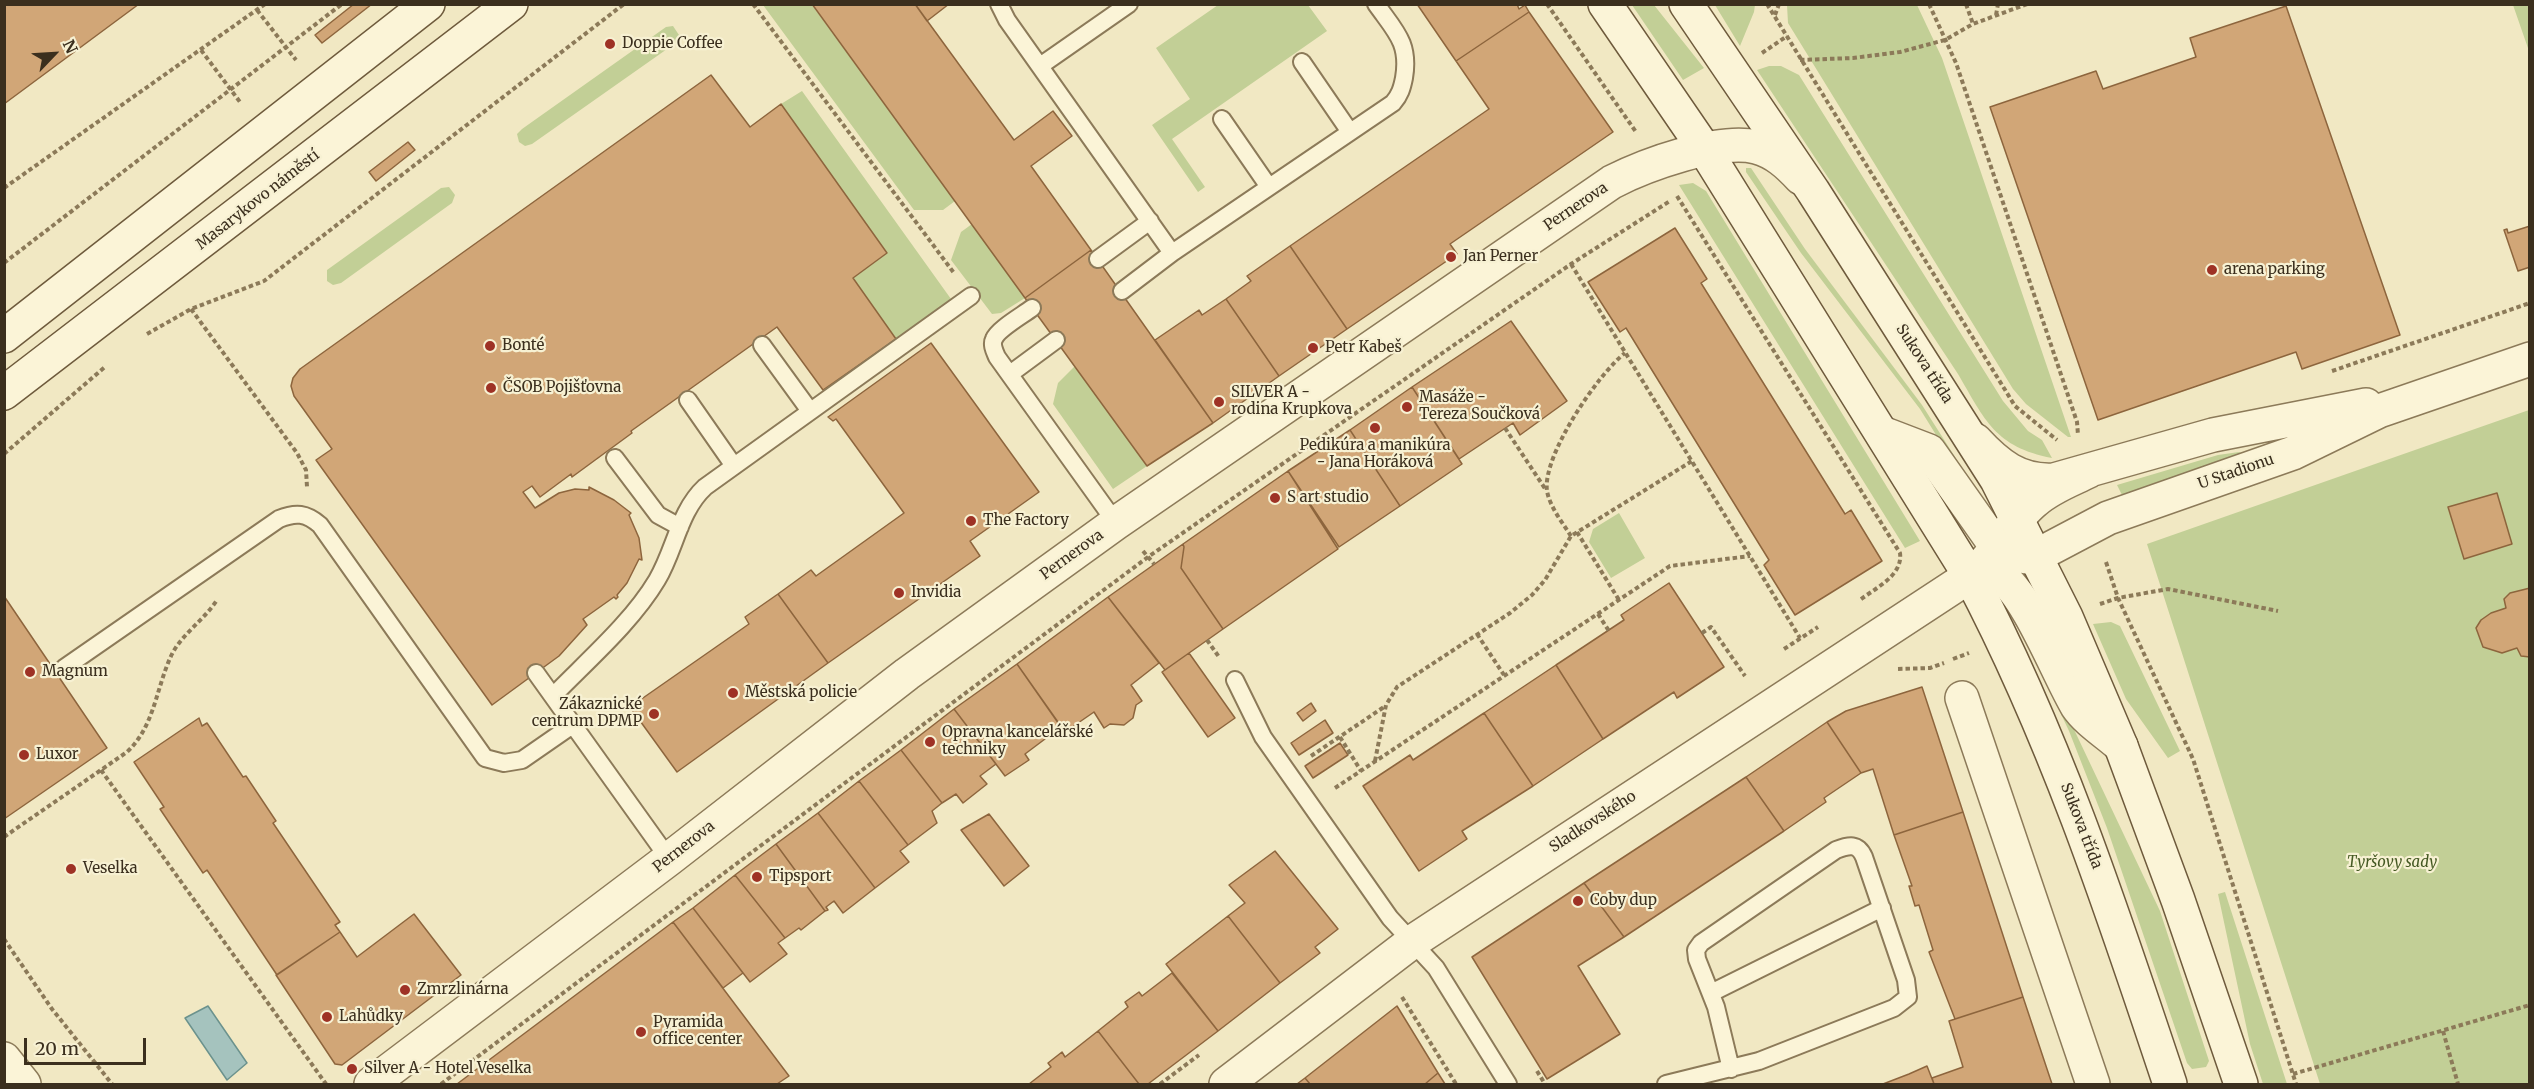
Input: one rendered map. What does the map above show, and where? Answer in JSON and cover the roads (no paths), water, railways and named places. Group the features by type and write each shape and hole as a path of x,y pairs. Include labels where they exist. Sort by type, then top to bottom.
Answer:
{"street":[{"path":"4,336 428,4"},
{"name":"Masarykovo náměstí","path":"5,393 511,4"},
{"name":"Sukova třída","path":"1605,4 1705,150 1970,576 2004,640 2048,740 2096,864 2170,1084"},
{"name":"Sukova třída","path":"1686,4 1813,192 1969,434 1997,480 2008,533"},
{"name":"Pernerova","path":"371,1084 669,859 907,674 1116,523 1612,182 1656,163 1705,150 1740,146 1766,150 1779,157 1813,192"},
{"name":"U Stadionu","path":"2036,556 2092,524 2293,453 2379,411 2529,359"},
{"name":"U Stadionu","path":"1969,434 2006,468 2030,480 2054,480 2084,458 2377,403 2476,378"},
{"name":"Sukova třída","path":"1882,433 1929,451 2008,533 2036,556 2066,617 2121,746 2178,900 2234,1078"},
{"name":"U Stadionu","path":"1970,576 1982,566 2043,495 2084,458"},
{"name":"Sukova třída","path":"1970,576 1980,571 1991,572 1999,575 2012,588 2027,611 2079,708 2121,746"},
{"name":"Sladkovského","path":"1227,1084 1412,942 1970,576"},
{"path":"1962,698 2093,1084"},
{"path":"4,1059 24,1084"}],"lane":[{"path":"999,4 1007,20 1172,253"},
{"path":"1040,66 1130,4"},
{"path":"1122,291 1172,253 1400,96 1407,60 1406,51 1376,4"},
{"path":"1302,62 1350,132"},
{"path":"1222,119 1269,187"},
{"path":"1098,259 1150,221"},
{"path":"553,696 634,612 647,595 668,559 695,496 971,296"},
{"path":"1032,308 993,339 993,347 1116,523"},
{"path":"1010,374 1056,340"},
{"path":"762,345 810,411"},
{"path":"688,400 734,466"},
{"path":"615,458 658,515 680,527"},
{"path":"64,668 279,519 288,515 304,514 320,525 485,758 504,763 522,760 574,724"},
{"path":"536,673 669,859"},
{"path":"1235,680 1263,737 1390,918 1436,968 1508,1084"},
{"path":"1666,1084 1731,1069 1759,1061 1904,1003 1908,997 1908,989 1861,851 1854,846 1836,850 1701,943 1696,950 1696,960 1721,1023 1731,1069"},
{"path":"1711,993 1882,908"}],"water":[{"path":"208,1006 247,1063 227,1080 185,1018"}],"place":[{"name":"Doppie Coffee","path":"610,44"},
{"name":"Jan Perner","path":"1451,257"},
{"name":"arena parking","path":"2212,270"},
{"name":"Bonté","path":"490,346"},
{"name":"Petr Kabeš","path":"1313,348"},
{"name":"ČSOB Pojišťovna","path":"491,388"},
{"name":"SILVER A - rodina Krupkova","path":"1219,402"},
{"name":"Masáže - Tereza Součková","path":"1407,407"},
{"name":"Pedikúra a manikúra - Jana Horáková","path":"1375,428"},
{"name":"S art studio","path":"1275,498"},
{"name":"The Factory","path":"971,521"},
{"name":"Invidia","path":"899,593"},
{"name":"Magnum","path":"30,672"},
{"name":"Městská policie","path":"733,693"},
{"name":"Zákaznické centrum DPMP","path":"654,714"},
{"name":"Opravna kancelářské techniky","path":"930,742"},
{"name":"Luxor","path":"24,755"},
{"name":"Veselka","path":"71,869"},
{"name":"Tipsport","path":"757,877"},
{"name":"Coby dup","path":"1578,901"},
{"name":"Zmrzlinárna","path":"405,990"},
{"name":"Lahůdky","path":"327,1017"},
{"name":"Pyramida office center","path":"641,1032"},
{"name":"Silver A - Hotel Veselka","path":"352,1069"}],"park label":[{"name":"Tyršovy sady","path":"2392,863"}]}
